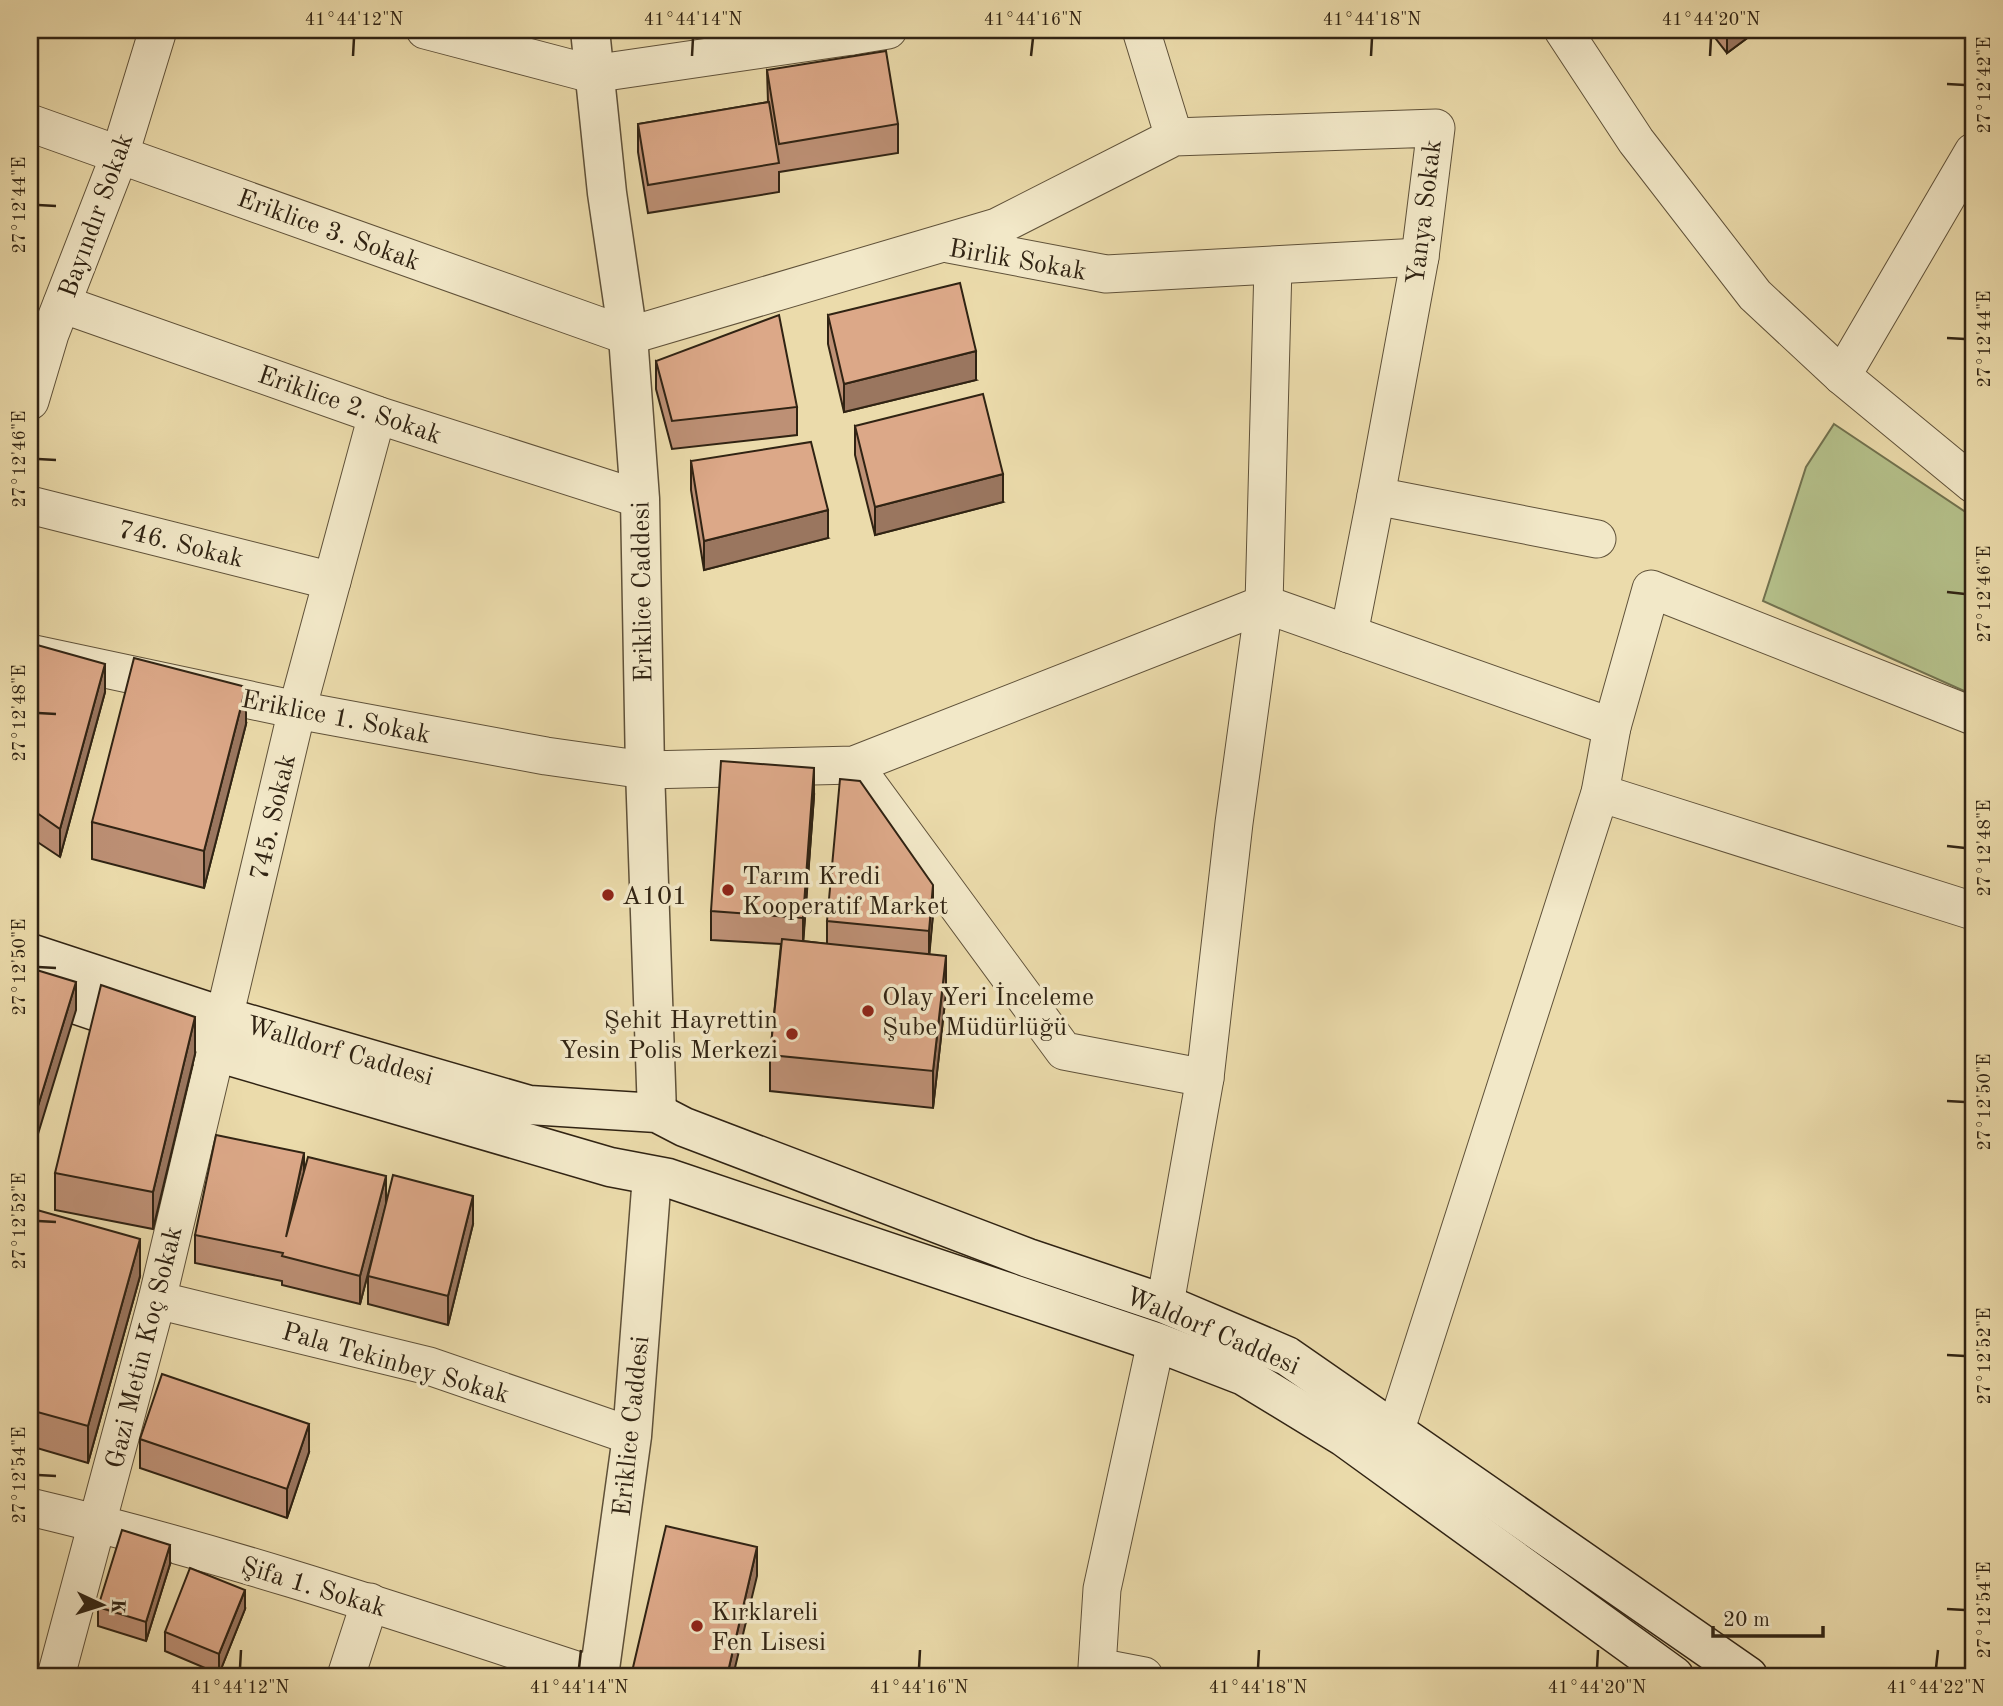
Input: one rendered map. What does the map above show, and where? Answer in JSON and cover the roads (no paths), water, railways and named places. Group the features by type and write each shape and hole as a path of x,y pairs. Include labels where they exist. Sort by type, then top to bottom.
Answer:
{"main road":[{"name":"Eriklice Caddesi","path":"581,30 592,74"},
{"name":"Eriklice Caddesi","path":"590,30 592,74 628,336 640,499 645,770 670,1120"},
{"name":"Walldorf Caddesi","path":"30,953 221,1035 610,1167 660,1177"},
{"name":"Walldorf Caddesi","path":"30,989 529,1105 670,1120"},
{"path":"641,1120 670,1120 688,1143 687,1155 681,1169 660,1177 632,1156 629,1141 641,1120"},
{"name":"Waldorf Caddesi","path":"670,1120 1028,1258 1165,1304 1287,1356 1396,1429 1748,1676"},
{"name":"Eriklice Caddesi","path":"597,1676 632,1436 660,1177"},
{"name":"Waldorf Caddesi","path":"660,1177 1156,1342 1244,1376 1344,1437 1674,1676"}],"street":[{"name":"Bayındır Sokak","path":"30,401 47,322 120,154 158,30"},
{"path":"425,30 592,74 852,33 888,30"},
{"path":"1141,30 1174,137"},
{"path":"1563,30 1636,141 1755,295 1842,376 1973,484"},
{"name":"Eriklice 3. Sokak","path":"30,123 628,336"},
{"name":"Yanya Sokak","path":"943,243 997,227 1174,137 1436,128 1420,257 1349,634"},
{"path":"1842,376 1971,158"},
{"name":"Birlik Sokak","path":"628,336 943,243 1106,274 1420,257"},
{"path":"1165,1304 1205,1078 1234,823 1264,604 1273,266"},
{"name":"Eriklice 2. Sokak","path":"47,322 377,415 640,499"},
{"name":"745. Sokak","path":"221,1035 297,710 377,415"},
{"path":"1376,496 1597,539"},
{"name":"746. Sokak","path":"30,505 332,581"},
{"path":"1396,1429 1600,793 1612,727 1651,589 1973,716"},
{"path":"1205,1078 1064,1051 854,765 1264,604 1612,727"},
{"name":"Eriklice 1. Sokak","path":"30,653 297,710 546,756 645,770 854,765"},
{"path":"1600,793 1973,911"},
{"name":"Gazi Metin Koç Sokak","path":"56,1676 157,1300 221,1035"},
{"name":"Pala Tekinbey Sokak","path":"157,1300 429,1366 632,1436"},
{"path":"1144,1676 1097,1667 1102,1589 1156,1342"},
{"name":"Şifa 1. Sokak","path":"30,1507 98,1523 370,1602 597,1676"},
{"path":"346,1676 370,1602"}],"place":[{"name":"Tarım Kredi Kooperatif Market","path":"728,890"},
{"name":"A101","path":"608,895"},
{"name":"Olay Yeri İnceleme Şube Müdürlüğü","path":"868,1011"},
{"name":"Şehit Hayrettin Yesin Polis Merkezi","path":"792,1034"},
{"name":"Kırklareli Fen Lisesi","path":"697,1626"}]}
